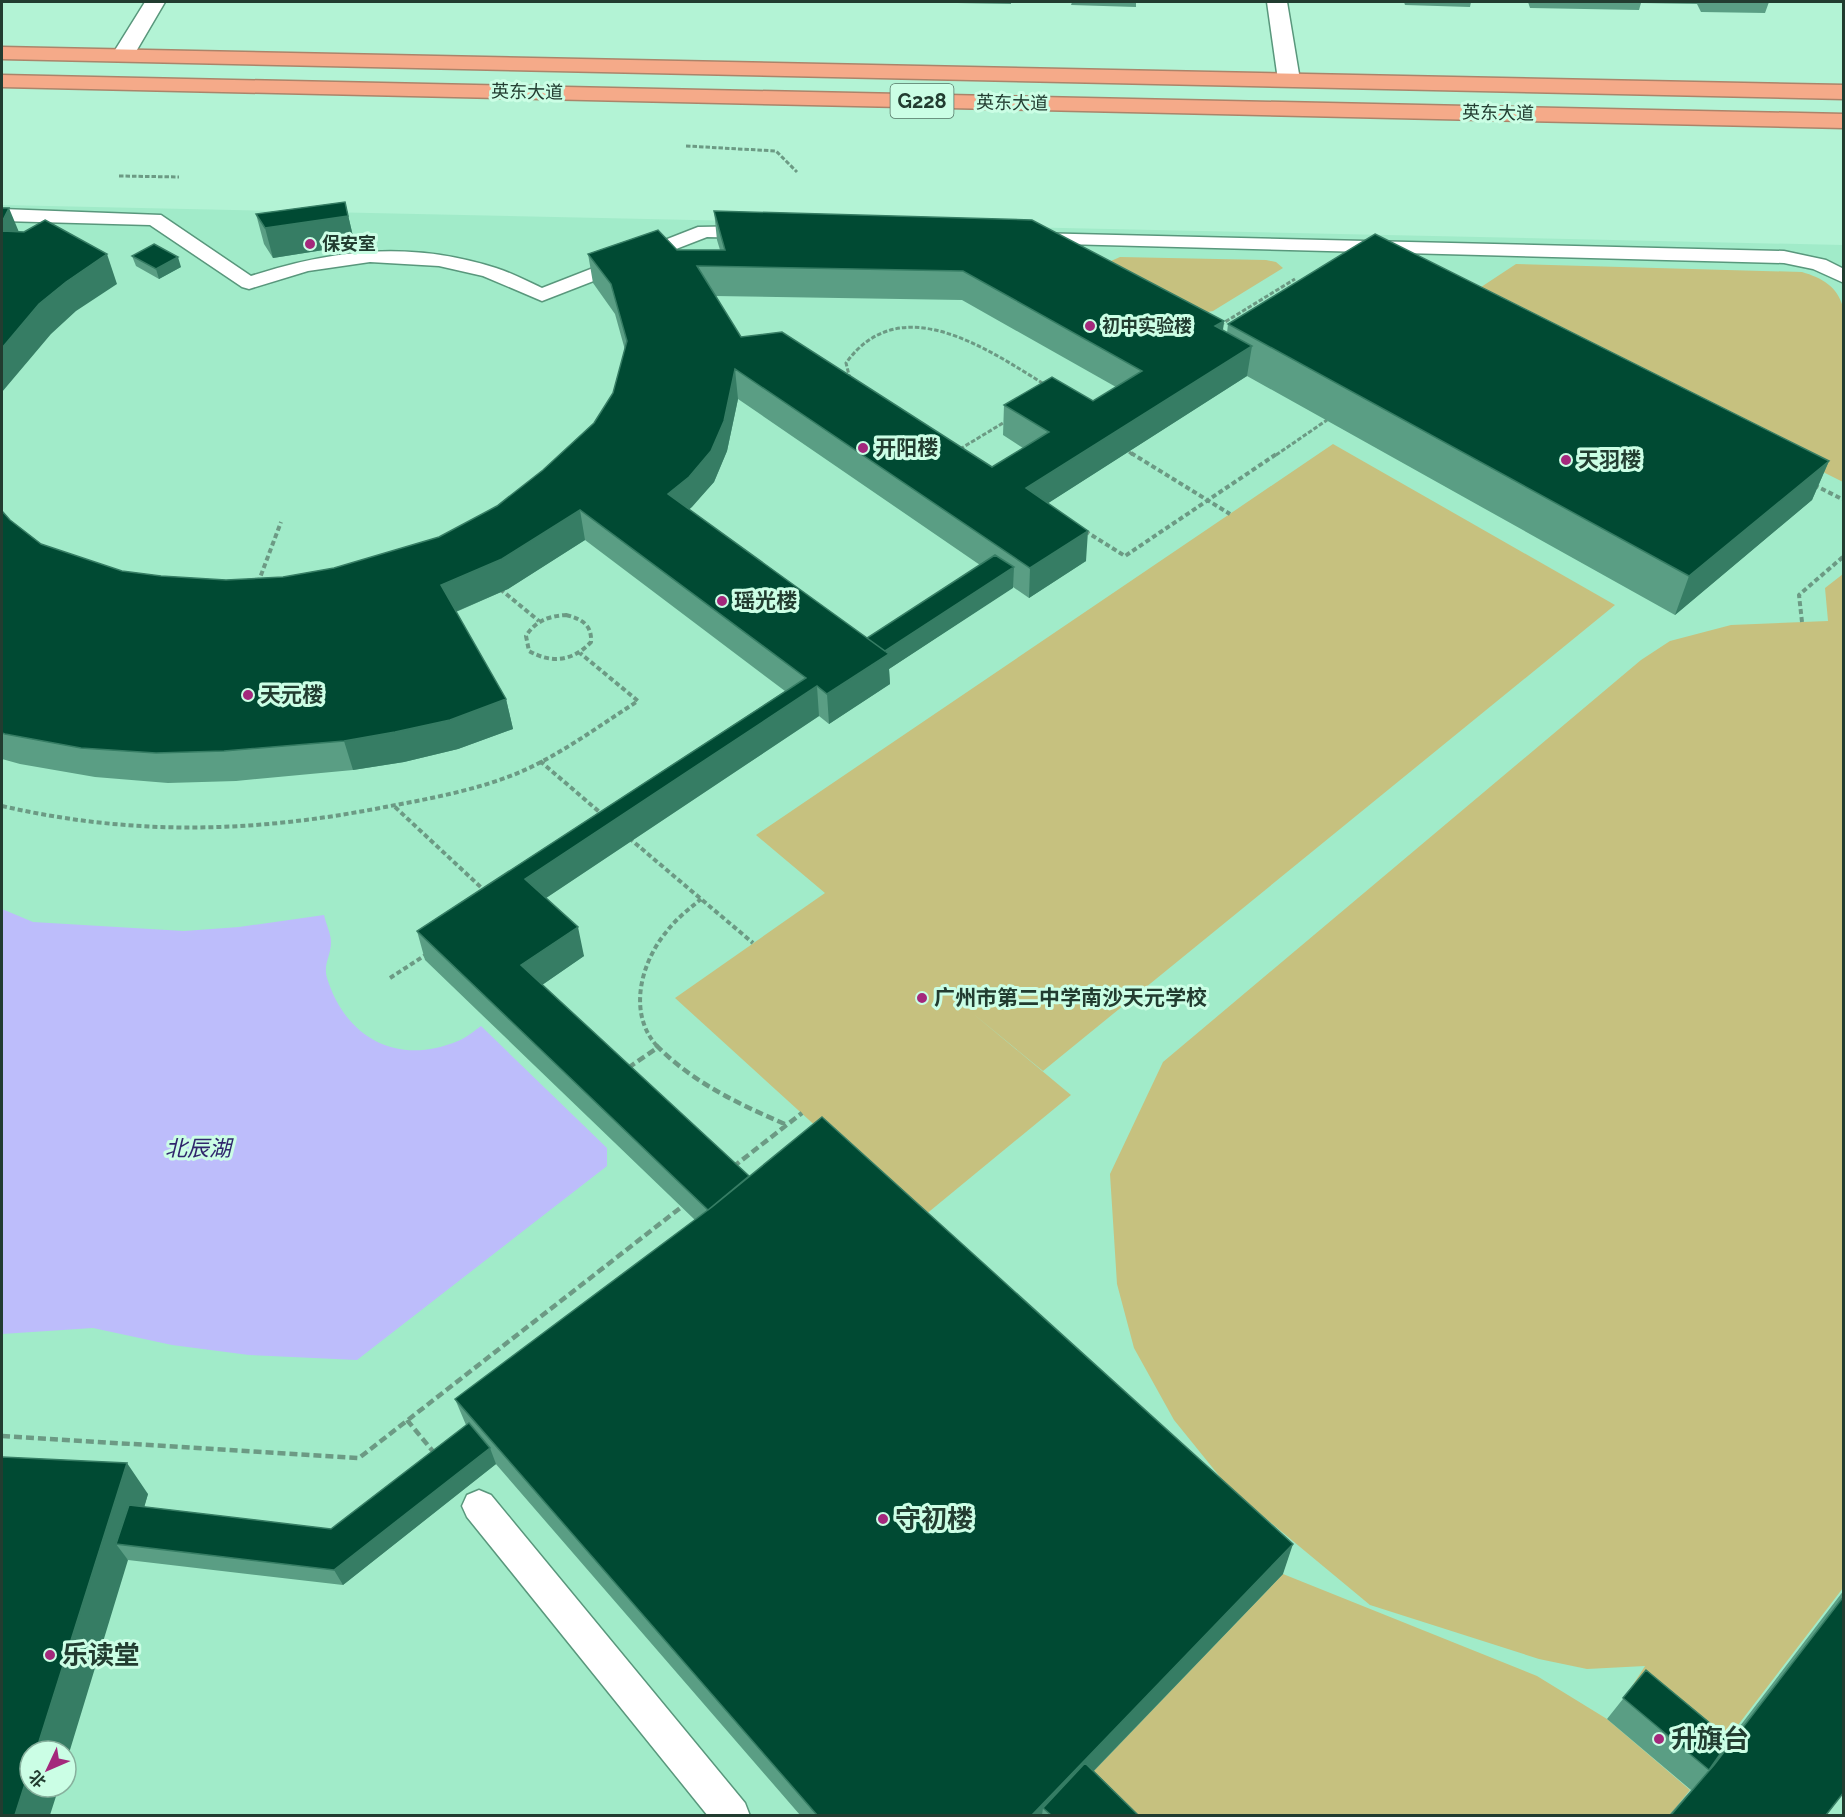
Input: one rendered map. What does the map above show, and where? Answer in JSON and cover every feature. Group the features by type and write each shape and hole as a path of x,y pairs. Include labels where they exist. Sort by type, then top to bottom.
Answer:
{"highway":[{"name":"英东大道","path":"2,53 1844,92"},
{"name":"英东大道","path":"2,81 1844,121"}],"street":[{"path":"123,55 155,2"},
{"path":"1277,2 1288,80"}],"lane":[{"path":"2,215 154,219 249,283 305,264 370,256 439,260 490,272 542,295 705,231 776,233"},
{"path":"1012,238 1784,257 1819,264 1844,277"},
{"path":"479,1506 732,1815"}],"path":[{"path":"686,146 776,151 797,172"},
{"path":"119,176 179,177"},
{"path":"1218,327 1347,247"},
{"path":"856,384 849,377 846,363 854,348 869,337 887,331 915,328 950,333 980,346 1047,386"},
{"path":"967,457 957,451 1016,415"},
{"path":"1076,525 1125,556 1327,420"},
{"path":"1129,452 1230,514"},
{"path":"1812,484 1844,500"},
{"path":"256,587 282,522"},
{"path":"1803,622 1799,595 1844,555"},
{"path":"497,586 539,621"},
{"path":"566,615 584,621 592,634 591,642 580,653 557,660 546,659 530,651 526,636 529,629 539,621 566,615"},
{"path":"2,806 51,819 101,825 213,831 278,826 394,806 490,782 540,762 638,701 580,653"},
{"path":"540,762 612,823"},
{"path":"394,806 493,898"},
{"path":"620,830 753,943"},
{"path":"701,899 670,927 641,975 637,1004 644,1027 657,1048 710,1090 787,1125"},
{"path":"390,978 436,948"},
{"path":"626,1070 657,1048"},
{"path":"732,1168 802,1113"},
{"path":"2,1436 359,1458 685,1204"},
{"path":"407,1420 479,1506"}],"shaded area":[{"name":"广州市第二中学南沙天元学校","path":"2,205 1843,245 1843,1815 2,1816"},
{"path":"1120,257 1266,260 1276,262 1283,268 1213,311 1197,314 1115,268 1111,261"},
{"path":"1516,264 1802,272 1828,284 1837,294 1843,307 1843,482 1469,295"},
{"path":"1333,444 1615,605 1043,1071 971,1012 1071,1095 919,1220 675,998 825,893 756,835"},
{"path":"1843,574 1843,1588 1712,1759 1629,1691 1645,1666 1587,1669 1539,1659 1370,1605 1229,1488 1174,1420 1134,1348 1117,1284 1110,1174 1163,1062 1641,660 1670,641 1731,625 1828,621 1825,588"},
{"path":"1283,1574 1537,1676 1607,1719 1690,1790 1669,1816 1114,1816 1082,1783"}],"water":[{"name":"北辰湖","path":"2,909 33,922 184,931 239,927 324,915 331,942 326,968 327,978 347,1017 361,1031 377,1042 395,1048 415,1050 436,1048 458,1041 481,1026 607,1148 607,1166 357,1360 249,1355 172,1345 93,1328 2,1334"}],"building":[{"path":"345,202 348,216 265,228 256,214"},
{"path":"2,208 9,208 2,222"},
{"path":"714,211 1032,220 1224,321 1215,326 1252,346 1026,488 1088,531 1030,568 735,369 724,421 711,451 689,477 668,494 889,654 827,694 817,686 525,879 578,927 521,965 749,1176 708,1210 417,931 806,678 580,510 502,559 441,585 506,699 450,720 395,732 344,741 224,751 156,753 81,748 5,734 2,733 2,511 41,544 122,571 226,580 283,577 334,568 439,537 497,506 543,470 594,423 613,393 627,341 611,284 588,254 658,230 677,250 725,250","holes":["697,266 963,271 1142,371 1093,401 1052,377 1004,405 1049,432 992,467 782,332 741,337"]},
{"path":"45,220 107,254 39,304 2,348 2,231 24,232"},
{"name":"天羽楼","path":"1375,234 1829,461 1689,576 1228,324"},
{"path":"154,244 178,257 156,269 132,256"},
{"path":"995,555 1014,567 885,651 867,638"},
{"name":"守初楼","path":"822,1117 1293,1544 1032,1815 817,1815 455,1399 712,1207"},
{"path":"469,1423 490,1448 334,1570 116,1544 129,1505 331,1529"},
{"name":"乐读堂","path":"2,1457 127,1463 40,1739 18,1739 18,1799 20,1799 15,1815 2,1815"},
{"path":"1844,1596 1844,1792 1826,1815 1671,1815 1714,1765"},
{"path":"1646,1670 1730,1740 1709,1770 1623,1698"},
{"path":"1085,1763 1138,1815 1051,1815 1043,1808"}],"place":[{"name":"保安室","path":"310,244"},
{"name":"初中实验楼","path":"1090,326"},
{"name":"开阳楼","path":"863,448"},
{"name":"天羽楼","path":"1566,460"},
{"name":"瑶光楼","path":"722,601"},
{"name":"天元楼","path":"248,695"},
{"name":"广州市第二中学南沙天元学校","path":"922,998"},
{"name":"守初楼","path":"883,1519"},
{"name":"乐读堂","path":"50,1655"},
{"name":"升旗台","path":"1659,1739"}]}
